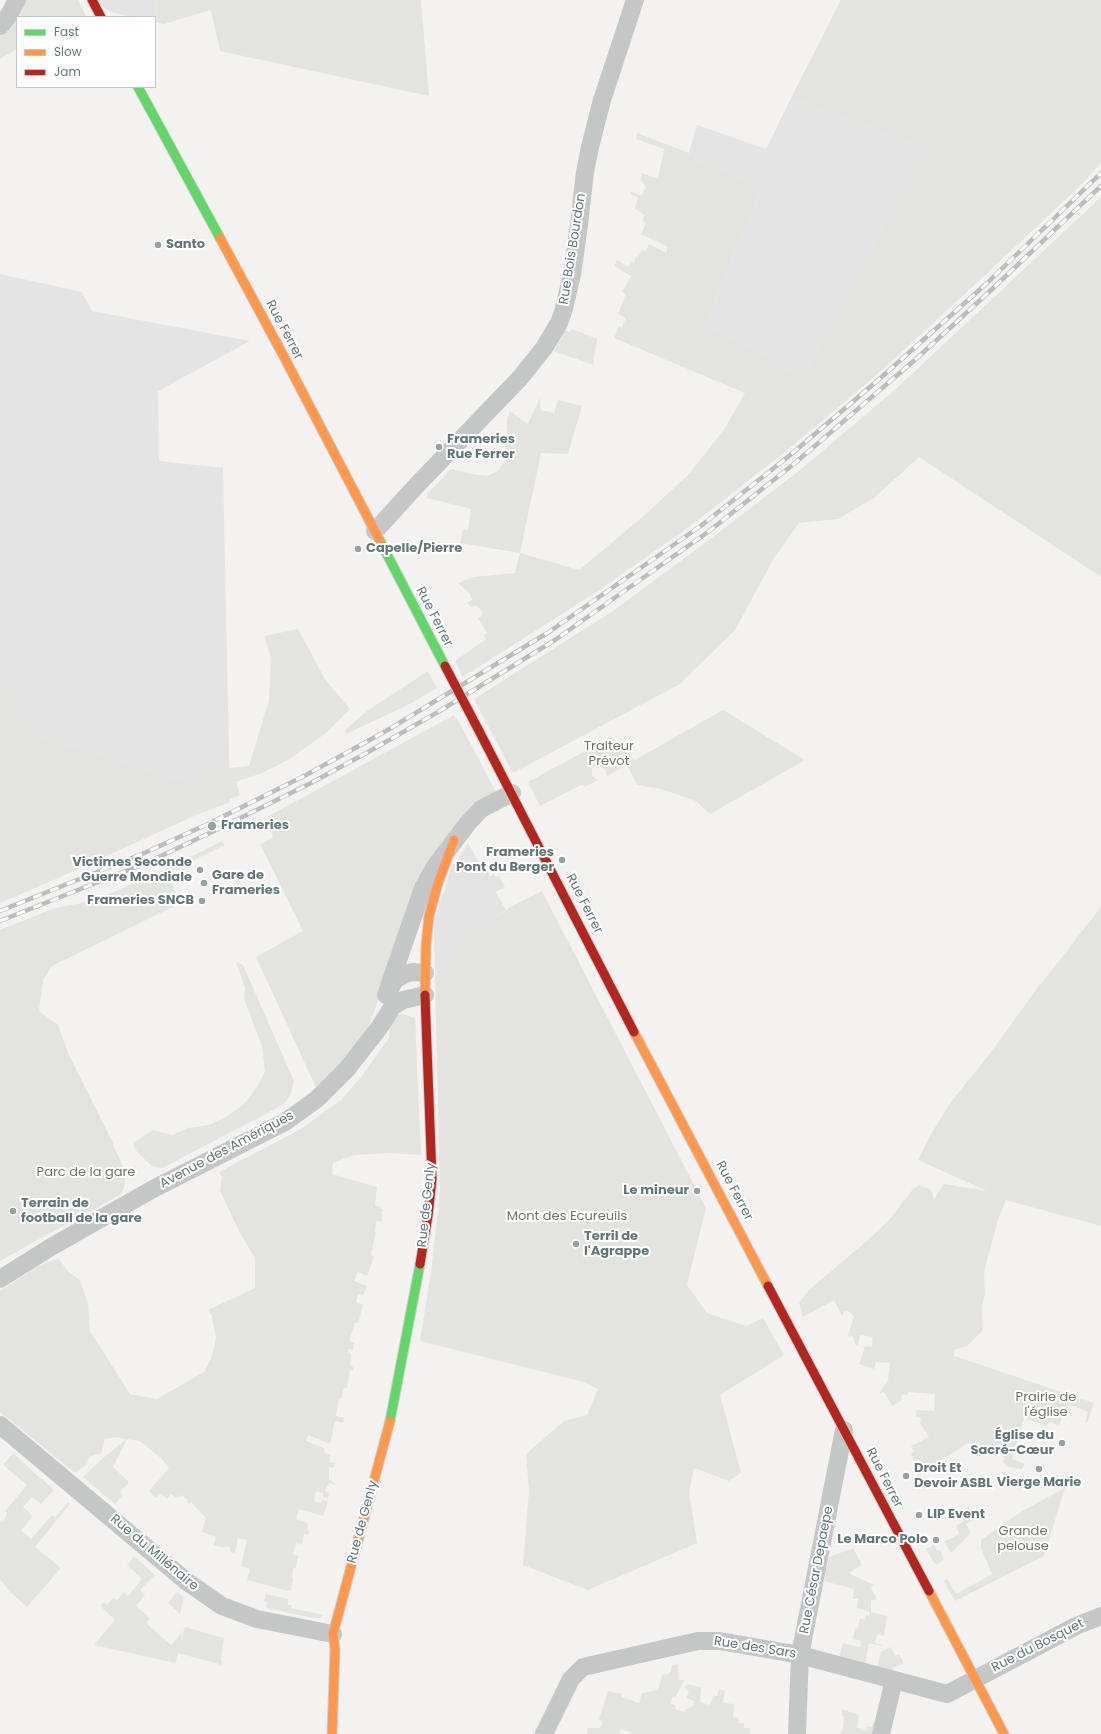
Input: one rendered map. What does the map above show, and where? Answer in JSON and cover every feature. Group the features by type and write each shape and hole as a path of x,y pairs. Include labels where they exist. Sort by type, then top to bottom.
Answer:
{"main road":[{"path":"92,0 100,16"},
{"name":"Rue Ferrer","path":"139,88 375,531 651,1064 1004,1734"},
{"name":"Rue de Genly","path":"332,1734 333,1634 389,1424 407,1336 428,1216 432,1179 432,1156 425,973 429,916 438,882 454,840"}],"street":[{"path":"0,26 9,15 17,0"},
{"name":"Rue Bois Bourdon","path":"375,531 520,378 544,348 559,323 572,275 585,172 590,147 602,100 635,0"},
{"path":"367,1043 386,995 423,888 434,868 454,840 481,809 512,793"},
{"path":"386,995 395,980 404,974 413,972 425,973"},
{"name":"Avenue des Amériques","path":"0,1279 51,1247 136,1199 285,1122 317,1099 347,1069 379,1028 393,1006 403,1000 425,995"},
{"name":"Rue du Millénaire","path":"0,1425 186,1581 222,1606 257,1619 333,1634"},
{"name":"Rue César Depaepe","path":"796,1734 800,1655 844,1430"},
{"name":"Rue du Bosquet","path":"975,1678 1076,1626 1101,1616"},
{"name":"Rue des Sars","path":"544,1734 571,1679 583,1667 698,1641 720,1641 800,1655 947,1694 975,1678"},
{"path":"881,1734 894,1680"}],"shaded area":[{"path":"92,0 156,0 158,23 156,22 156,16 128,16 111,12"},
{"path":"791,98 929,148 804,377 705,325 762,187 688,156 697,125 766,149"},
{"path":"0,274 82,292 92,311 250,341 158,391 159,461 223,468 230,802 0,891"},
{"path":"468,843 506,910 491,921 435,979 434,925 450,871"}],"green space":[{"path":"24,0 78,0 86,16 20,16 23,10"},
{"path":"156,0 421,0 429,96 220,51 211,10 164,24 158,23"},
{"path":"841,0 1101,0 1101,163 1081,185 881,371 785,452 689,527 598,591 463,677 455,661 486,639 484,635 487,633 478,618 482,616 483,612 476,605 471,607 467,603 472,600 470,594 458,583 474,577 515,573 520,553 579,570 647,513 690,473 725,428 745,393 614,338 619,326 622,327 626,318 618,314 626,294 622,292 631,276 614,266 617,260 628,267 632,262 634,263 636,257 638,257 642,250 646,251 649,244 666,253 668,247 641,234 646,223 642,220 645,215 635,209 638,198 630,194 630,191 641,196 646,187 641,181 642,173 658,179 664,149 636,139 637,133 689,153 688,156 762,187 705,325 804,377 928,148 791,98"},
{"path":"16,22 16,50 0,59 0,36"},
{"path":"1101,197 1101,577 919,457 874,498 838,519 799,523 773,560 735,630 680,684 513,773 474,699 613,611 800,470 896,389"},
{"path":"572,329 597,339 593,365 554,351 565,330 570,332"},
{"path":"542,393 540,399 541,410 554,413 558,400 582,406 568,454 541,453 520,553 460,543 463,529 468,530 471,509 427,498 428,493 448,471 453,469 471,474 487,476 498,471 506,457 507,419 510,411 528,424"},
{"path":"298,629 325,679 350,709 326,733 288,760 262,773 236,782 240,795 0,903 0,675 32,736 200,788 198,771 249,766 269,700 271,658 264,636"},
{"path":"428,671 437,688 410,704 346,734 344,731 367,711"},
{"name":"Traiteur Prévot","path":"723,710 805,760 710,814 696,801 661,789 637,785 627,765 607,776 605,769 596,765 592,769 592,776 598,780 584,787 583,784 540,806 528,782 611,737 635,760"},
{"path":"454,715 496,792 474,805 381,993 365,1035 318,1092 256,957 303,931 260,844 273,838 267,817"},
{"name":"Parc de la gare","path":"222,841 225,845 167,873 181,903 52,966 43,980 39,1011 58,1025 68,1053 124,1168 125,1185 121,1194 0,1261 0,930 55,908 93,901 158,873"},
{"path":"484,865 490,876 494,874 496,877 499,876 505,887 495,892 481,867"},
{"name":"Mont des Ecureuils","path":"542,891 706,1208 687,1285 707,1313 746,1326 763,1318 784,1355 720,1395 741,1473 729,1481 694,1468 689,1491 697,1543 588,1590 523,1565 529,1490 526,1454 564,1421 587,1415 598,1389 580,1381 420,1341 431,1272 440,1191 435,979 469,935 512,906"},
{"name":"Prairie de l'église","path":"1101,907 1101,1226 1006,1200 998,1220 984,1272 985,1293 982,1308 983,1330 967,1346 954,1350 954,1359 955,1356 1094,1403 1087,1423 1085,1422 1088,1412 1068,1404 1059,1425 1049,1422 1047,1426 1024,1418 1012,1459 1025,1464 1022,1469 1008,1467 1002,1461 1005,1459 1002,1455 968,1443 921,1473 918,1469 923,1465 918,1459 914,1461 911,1454 914,1452 911,1446 929,1437 920,1423 921,1418 916,1417 916,1410 934,1411 935,1394 909,1392 907,1395 902,1395 901,1401 892,1406 884,1392 879,1394 888,1380 890,1363 876,1362 874,1369 859,1364 865,1346 872,1347 873,1337 860,1335 858,1346 855,1344 853,1336 847,1337 854,1317 850,1312 844,1311 842,1316 834,1300 803,1317 799,1303 809,1290 868,1240 891,1218 913,1189 919,1185 931,1190 934,1199 944,1184 987,1191 918,1160 931,1134 951,1102 988,1056 1036,990"},
{"path":"236,962 243,965 294,1081 291,1093 285,1103 275,1109 162,1168 152,1166 137,1152 133,1143 153,1130 172,1135 188,1128 209,1125 226,1117 244,1104 255,1090 265,1072 262,1046 244,999 245,988"},
{"path":"404,1014 415,1018 421,1155 391,1153 354,1155 333,1163 332,1174 377,1187 375,1205 384,1211 382,1211 382,1222 376,1221 376,1233 371,1255 374,1256 367,1276 358,1272 354,1281 367,1286 363,1295 358,1294 356,1302 363,1305 358,1323 355,1323 349,1341 354,1343 353,1350 348,1349 348,1352 351,1354 350,1365 353,1367 353,1370 350,1370 347,1388 344,1388 341,1398 339,1398 336,1416 344,1418 343,1423 335,1421 330,1444 308,1435 306,1441 324,1448 324,1453 330,1455 329,1462 335,1463 334,1468 329,1467 329,1479 337,1485 329,1483 325,1491 329,1493 328,1498 323,1497 323,1493 316,1491 314,1501 321,1503 322,1500 328,1502 323,1516 299,1509 296,1519 308,1523 307,1530 309,1531 308,1535 304,1534 302,1545 296,1543 293,1554 298,1556 296,1568 293,1568 291,1591 285,1590 247,1580 250,1569 241,1566 247,1540 238,1538 235,1553 230,1552 230,1547 225,1546 224,1548 214,1545 216,1537 202,1532 206,1518 191,1502 189,1504 187,1502 188,1500 182,1495 176,1498 171,1494 167,1499 160,1493 156,1498 149,1491 169,1468 162,1459 140,1441 127,1439 113,1467 129,1482 120,1492 123,1495 115,1504 83,1477 126,1439 116,1437 105,1439 101,1453 89,1457 87,1464 75,1473 0,1412 0,1291 39,1266 58,1258 68,1271 80,1280 88,1304 90,1331 130,1394 157,1399 204,1372 211,1359 216,1338 212,1316 208,1310 255,1288 255,1258 241,1235 220,1191 222,1177 219,1172 301,1129 341,1100 362,1076 389,1038 390,1024 397,1015"},
{"path":"13,1453 40,1478 38,1480 41,1478 54,1490 41,1504 32,1497 23,1507 33,1516 21,1530 31,1539 52,1515 55,1517 68,1502 70,1504 35,1547 61,1568 27,1607 9,1591 0,1579 0,1520 3,1521 7,1513 5,1511 27,1485 3,1465"},
{"name":"Grande pelouse","path":"1065,1488 1044,1556 955,1601 944,1582 945,1579 948,1580 956,1594 992,1574 981,1548 981,1540 1022,1511"},
{"path":"969,1507 975,1519 966,1524 971,1533 951,1553 944,1542 959,1534 956,1526 964,1521 959,1512"},
{"path":"934,1545 938,1551 940,1550 944,1559 937,1565 934,1563 926,1549"},
{"path":"853,1548 862,1565 848,1573 874,1585 871,1588 877,1599 871,1601 871,1612 887,1616 884,1636 877,1634 875,1643 882,1646 869,1643 865,1665 839,1658 843,1643 860,1647 861,1641 853,1639 855,1628 858,1629 860,1618 865,1620 866,1615 869,1616 870,1612 857,1608 858,1599 853,1599 854,1589 824,1581 829,1557"},
{"path":"134,1556 155,1575 140,1590 145,1595 136,1606 150,1618 146,1623 171,1645 180,1635 183,1628 180,1644 185,1627 224,1638 221,1660 222,1665 178,1653 175,1663 94,1645 115,1620 100,1606 104,1602 107,1605 113,1598 117,1600 124,1592 128,1596 142,1579 127,1565"},
{"path":"177,1592 184,1597 180,1614 168,1603"},
{"path":"266,1594 288,1599 288,1605 292,1605 291,1608 324,1615 319,1618 313,1618 266,1608 267,1602 264,1601"},
{"path":"891,1647 895,1656 899,1654 904,1663 892,1668 894,1673 877,1668 881,1652"},
{"path":"678,1664 679,1680 684,1680 675,1698 673,1697 670,1703 676,1706 675,1709 684,1712 686,1709 693,1706 694,1701 686,1698 689,1691 685,1688 687,1684 701,1687 700,1702 710,1705 713,1696 717,1696 719,1689 725,1691 723,1703 734,1704 733,1717 739,1718 738,1723 744,1723 744,1728 750,1728 750,1734 631,1734 631,1732 621,1729 619,1734 587,1734 588,1728 600,1728 603,1723 599,1719 608,1691 622,1694 621,1697 639,1703 642,1693 658,1690 662,1675 668,1674 671,1671 672,1665"},
{"path":"842,1709 859,1715 857,1728 866,1730 868,1726 872,1727 873,1722 879,1725 877,1734 841,1734 841,1730 843,1730 844,1717 842,1716"}],"railway":[{"path":"0,911 142,854 210,823 306,775 386,731 549,632 702,525 789,456 876,382 985,285 1101,173"},
{"path":"0,921 146,863 311,783 438,712 555,640 708,532 795,463 916,359 1101,186"}],"traffic: fast":[{"path":"139,88 220,238"},
{"path":"380,541 445,666"},
{"path":"390,1421 420,1264"}],"traffic: slow":[{"path":"220,238 380,541"},
{"path":"425,995 426,945 429,916 438,883 454,840"},
{"path":"634,1032 768,1286"},
{"path":"332,1734 335,1649 333,1634 390,1421"},
{"path":"929,1591 1004,1734"}],"traffic: jam":[{"path":"92,0 100,16"},
{"path":"445,666 477,727"},
{"path":"477,727 634,1032"},
{"path":"420,1264 428,1216 432,1179 425,995"},
{"path":"768,1286 929,1591"}],"place":[{"name":"Santo","path":"158,245"},
{"name":"Frameries Rue Ferrer","path":"439,447"},
{"name":"Capelle/Pierre","path":"358,549"},
{"name":"Frameries","path":"212,826"},
{"name":"Frameries Pont du Berger","path":"562,860"},
{"name":"Victimes Seconde Guerre Mondiale","path":"200,870"},
{"name":"Gare de Frameries","path":"204,883"},
{"name":"Frameries SNCB","path":"202,901"},
{"name":"Le mineur","path":"697,1191"},
{"name":"Terrain de football de la gare","path":"13,1211"},
{"name":"Terril de l'Agrappe","path":"576,1244"},
{"name":"Église du Sacré-Cœur","path":"1062,1443"},
{"name":"Vierge Marie","path":"1039,1469"},
{"name":"Droit Et Devoir ASBL","path":"906,1476"},
{"name":"LIP Event","path":"919,1515"},
{"name":"Le Marco Polo","path":"936,1540"}]}
